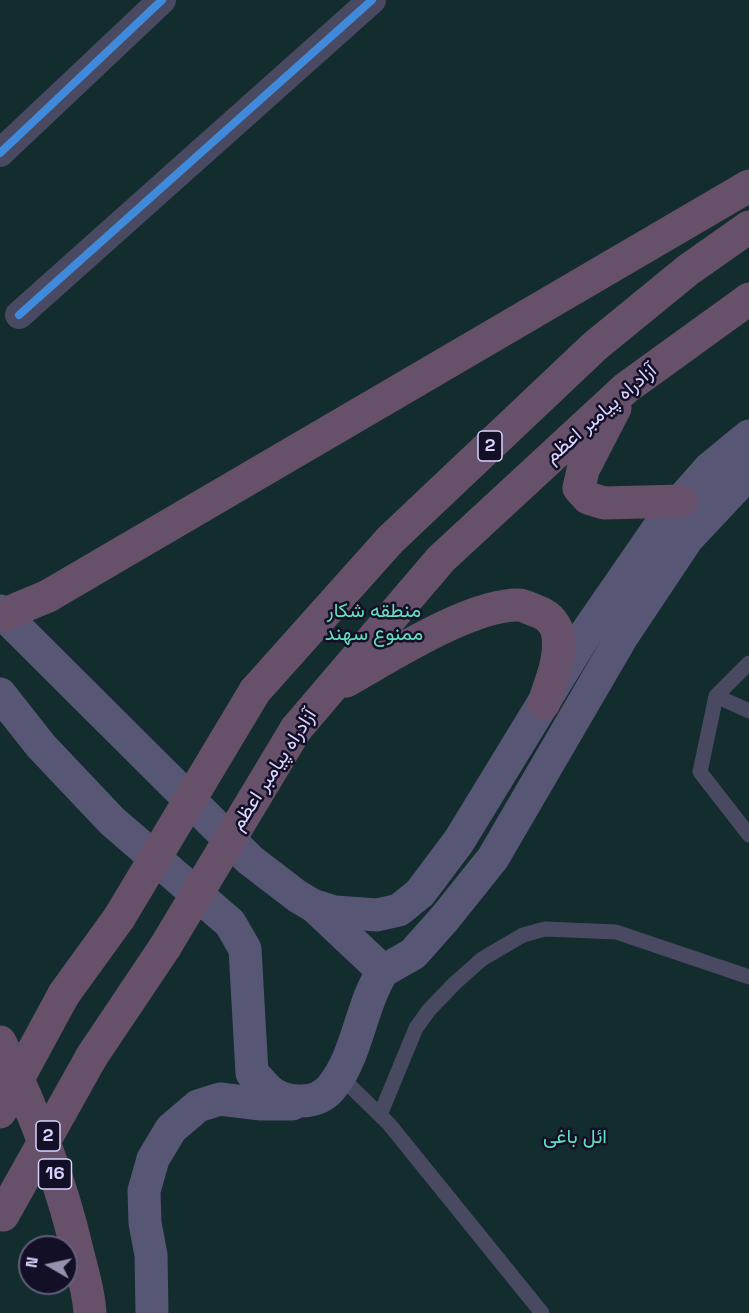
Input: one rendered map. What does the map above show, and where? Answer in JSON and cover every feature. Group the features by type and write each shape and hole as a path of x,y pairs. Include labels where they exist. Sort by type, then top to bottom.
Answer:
{"highway":[{"path":"0,614 48,596 749,186"},
{"name":"2","path":"0,1112 64,994 119,918 255,692 390,540 596,346 688,270 749,227"},
{"name":"آزادراه پیامبر اعظم","path":"2,1219 92,1056 165,947 296,729 326,692 441,559 626,388 749,299"},
{"path":"626,388 583,470 579,488 588,498 604,503 681,501"},
{"path":"326,692 468,616 502,606 520,605 548,616 558,633 558,655 544,703"},
{"name":"16","path":"0,1042 15,1071 41,1134 65,1204 87,1291 90,1313"}],"main road":[{"path":"0,614 250,860 297,896 334,912 377,915 399,910 420,893 459,841 586,633 664,520 710,468 749,436"},
{"path":"152,1313 151,1255 145,1223 144,1191 153,1159 171,1129 198,1106 220,1099 284,1105 312,1101 330,1089 348,1059 371,993 383,971 413,954 493,858 623,634 687,539 749,473"},
{"path":"0,694 41,746 112,821 230,923 245,949 252,1073 272,1093 293,1101 312,1101"},
{"path":"312,904 383,971"}],"street":[{"path":"0,153 162,0"},
{"path":"19,315 372,0"}],"lane":[{"path":"749,663 716,696 700,772 749,835"},
{"path":"716,696 749,711"},
{"path":"380,1115 416,1028 429,1010 482,959 523,935 545,929 616,932 749,977"},
{"path":"339,1075 380,1115 542,1313"}],"green space":[{"name":"منطقه شکار ممنوع سهند","path":"0,0 749,0 749,1313 0,1313"}],"cycle path":[{"path":"0,153 162,0"},
{"path":"19,315 372,0"}],"park label":[{"name":"ائل باغی","path":"575,1138"}]}
